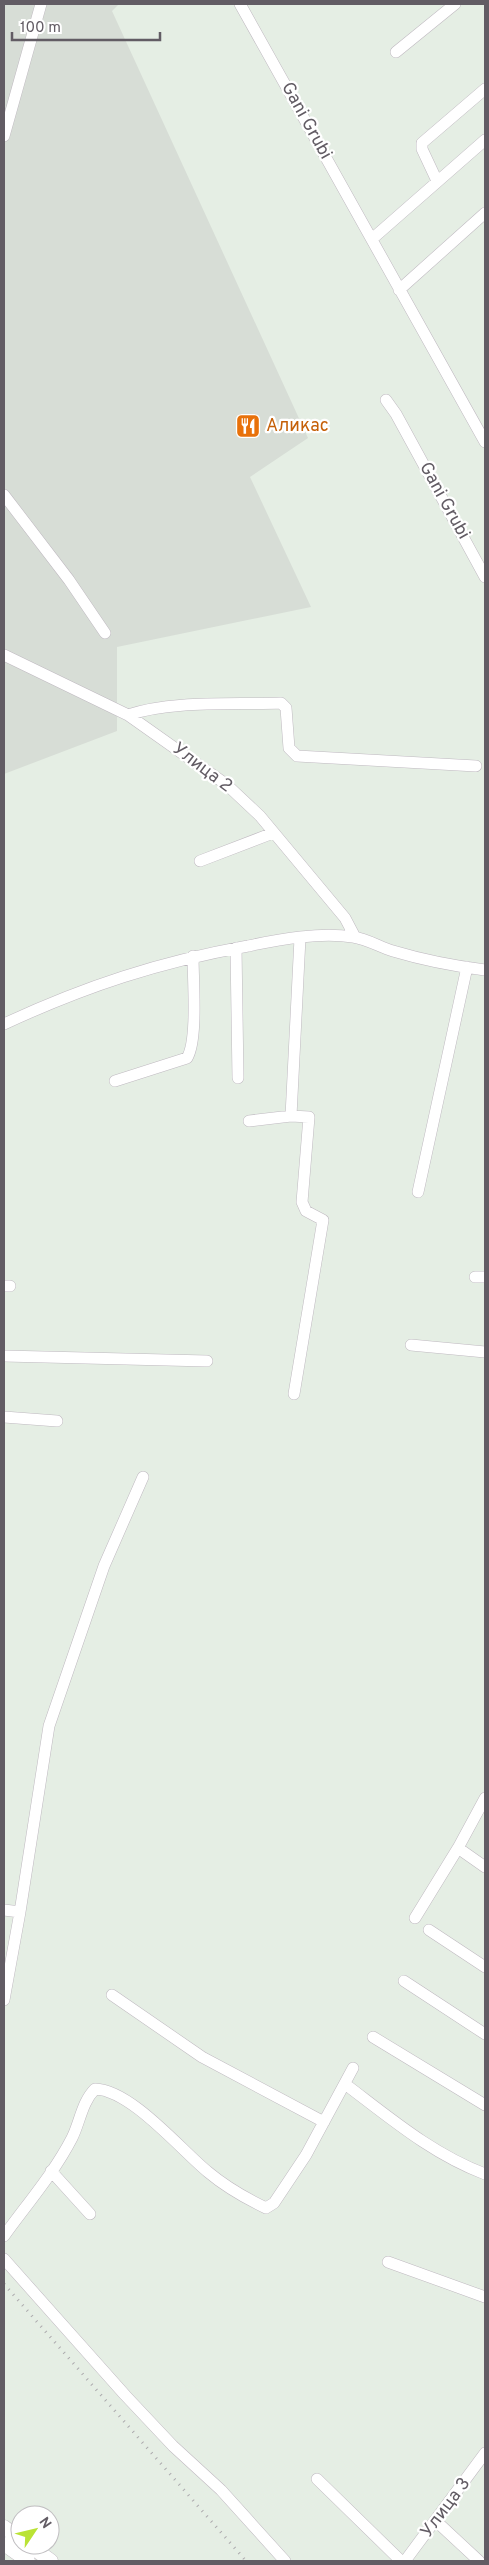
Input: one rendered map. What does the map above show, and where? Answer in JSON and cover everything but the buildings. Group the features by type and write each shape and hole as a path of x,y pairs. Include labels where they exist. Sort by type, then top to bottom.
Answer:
{"street":[{"path":"4,136 41,4"},
{"name":"Gani Grubi","path":"240,4 485,442"},
{"path":"396,52 455,4"},
{"path":"437,181 422,148 422,143 485,89"},
{"path":"372,239 485,140"},
{"path":"399,290 485,213"},
{"name":"Gani Grubi","path":"386,400 396,414 485,577"},
{"path":"4,495 69,580 105,633"},
{"name":"Улица 2","path":"4,655 128,715 227,785 260,816 345,918 355,937"},
{"path":"128,715 144,710 182,706 281,703 286,708 289,748 297,756 476,766"},
{"path":"200,861 274,833"},
{"path":"4,1024 100,984 157,965 193,956 300,938 355,937 391,951 485,970"},
{"path":"290,1116 300,938"},
{"path":"236,948 238,1078"},
{"path":"116,1081 187,1058 192,1050 193,956"},
{"path":"418,1192 467,967"},
{"path":"249,1121 290,1116 309,1118 302,1202 306,1211 323,1220 294,1394"},
{"path":"411,1345 485,1352"},
{"path":"4,1356 207,1361"},
{"path":"4,1417 57,1421"},
{"path":"4,2000 50,1726 104,1566 142,1477"},
{"path":"415,1918 458,1848 485,1798"},
{"path":"458,1848 485,1867"},
{"path":"4,1910 20,1912"},
{"path":"429,1930 485,1967"},
{"path":"404,1981 485,2034"},
{"path":"112,1995 202,2057 324,2122"},
{"path":"374,2037 485,2105"},
{"path":"4,2236 51,2171 72,2138 89,2095 95,2090 103,2090 129,2103 154,2122 208,2172 232,2191 266,2208 274,2202 302,2163 353,2068"},
{"path":"345,2084 417,2140 469,2168 485,2174"},
{"path":"51,2171 90,2214"},
{"path":"4,2259 125,2395 173,2446 221,2490 285,2561"},
{"path":"388,2262 485,2297"},
{"name":"Улица 3","path":"405,2561 437,2522 485,2453"},
{"path":"317,2479 401,2561"},
{"path":"437,2522 479,2561"},
{"path":"4,2544 28,2561"}],"shaded area":[{"path":"4,4 119,4 112,11 308,438 250,477 311,607 117,647 117,731 4,774"}],"railway":[{"path":"4,2284 246,2561"}],"place":[{"name":"Аликас","path":"248,426"}]}
